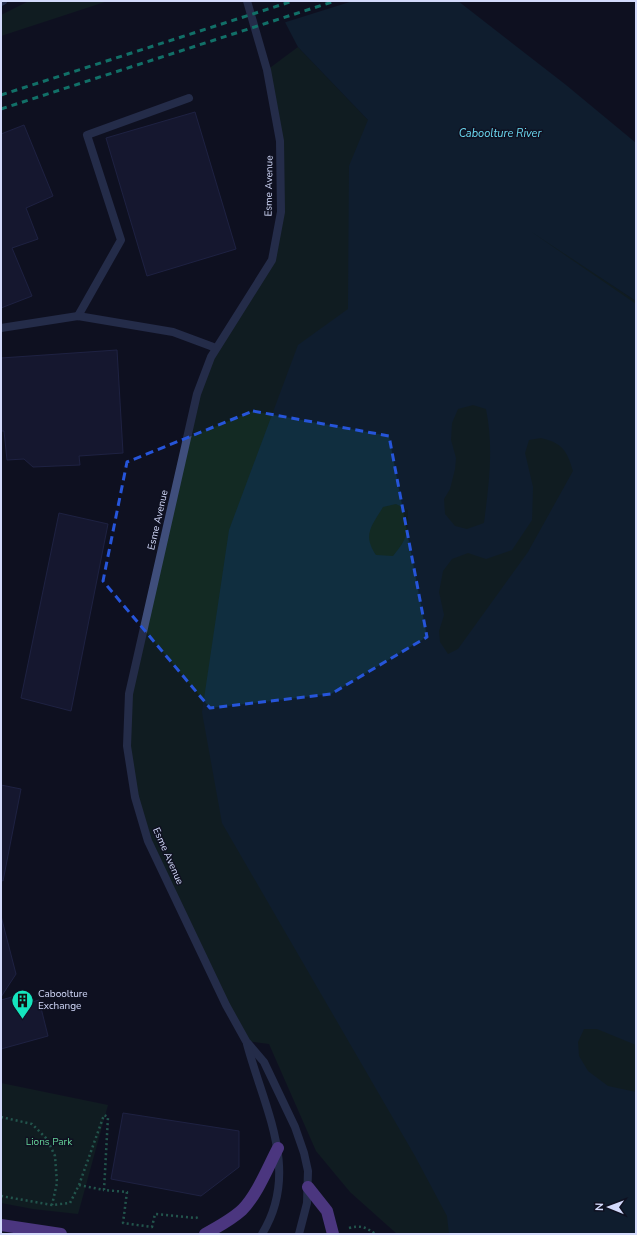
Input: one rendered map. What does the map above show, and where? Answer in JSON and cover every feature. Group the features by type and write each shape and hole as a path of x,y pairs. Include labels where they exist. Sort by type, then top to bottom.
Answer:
{"main road":[{"path":"205,1234 223,1225 242,1209 252,1196 278,1148"},
{"path":"308,1187 327,1211 333,1233"},
{"path":"1,1225 60,1234"}],"street":[{"name":"Esme Avenue","path":"247,1 267,70 280,141 280,212 272,260 216,348 196,394 129,694 127,746 136,798 148,841 226,1005 246,1041 264,1062 295,1127 304,1153 308,1187 307,1203 299,1234"},
{"path":"78,316 121,240 87,135 189,98"},
{"path":"1,328 78,316 173,332 216,348"},
{"name":"Esme Avenue","path":"246,1041 278,1148 280,1171 277,1199 270,1220 262,1234"}],"path":[{"path":"1,1196 52,1204 70,1203 79,1185 104,1115 108,1117 104,1190"},
{"path":"1,1117 32,1124 47,1139 55,1156 57,1183 52,1204"},
{"path":"79,1185 104,1190 127,1192 123,1223 152,1227 155,1214 196,1218 202,1215"},
{"path":"333,1233 357,1225 367,1228 375,1234"}],"highlighted area":[{"path":"253,411 389,436 427,637 331,694 210,708 103,581 127,462"}],"green space":[{"path":"29,1 108,1 1,36 1,15"},
{"path":"298,47 368,120 636,301 636,1234 397,1234 350,1192 316,1151 269,1044 246,1041 148,841 127,746 129,694 197,394 211,357 272,260 281,212 280,141 267,70"},
{"name":"Lions Park","path":"1,1083 108,1105 78,1214 33,1209 1,1203"}],"water":[{"name":"Caboolture River","path":"274,1 458,1 566,85 636,143 636,301 530,231 636,304 636,1045 597,1029 584,1029 578,1042 579,1056 588,1071 608,1086 636,1092 636,1234 449,1234 447,1216 415,1156 222,823 202,712 229,530 298,345 348,309 349,166 368,120 298,47","holes":["473,405 486,409 490,438 490,466 484,523 467,529 455,526 445,514 444,499 450,489 455,469 456,458 451,440 452,423 458,409","541,438 559,445 566,453 573,471 528,552 458,649 448,654 440,642 439,631 444,615 439,592 443,571 452,559 468,553 486,559 512,550 532,520 533,487 525,453 529,440","396,504 408,510 406,535 402,544 393,556 376,555 370,541 370,530 383,507"]}],"pier":[{"path":"353,1 283,23 272,2"}],"building":[{"path":"195,112 236,249 147,276 106,138"},
{"path":"24,125 53,196 26,208 38,239 12,248 32,296 1,308 1,134"},
{"path":"117,350 123,453 79,456 80,465 33,467 24,459 7,460 4,431 1,431 1,358"},
{"path":"59,513 108,524 71,711 21,698"},
{"path":"1,785 21,789 3,881 1,880"},
{"path":"1,916 16,974 1,997"},
{"name":"Caboolture Exchange","path":"23,994 25,1004 39,1000 48,1036 1,1049 1,1000"},
{"path":"123,1113 239,1131 239,1167 201,1196 111,1179"}],"railway":[{"path":"1,95 293,1"},
{"path":"1,109 335,1"}],"place":[{"name":"Caboolture Exchange","path":"23,1020"}]}
